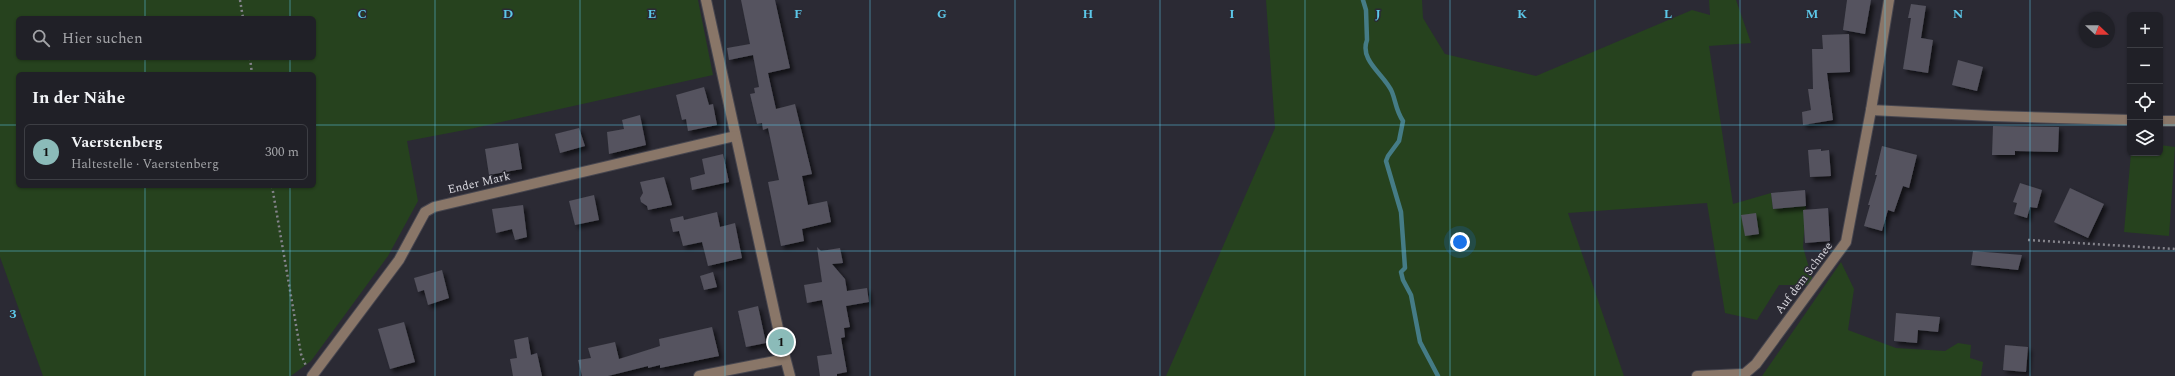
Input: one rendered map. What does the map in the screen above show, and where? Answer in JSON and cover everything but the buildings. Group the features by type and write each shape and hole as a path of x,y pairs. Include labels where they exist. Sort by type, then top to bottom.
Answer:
{"street":[{"path":"706,0 735,136 790,376"},
{"name":"Auf dem Schnee","path":"1743,375 1756,364 1844,246 1871,110 1889,0"},
{"path":"1871,110 1992,116 2127,120"},
{"path":"2163,120 2175,121"},
{"name":"Ender Mark","path":"309,372 399,260 425,212 442,205 735,136"},
{"path":"699,376 785,359"},
{"path":"1697,376 1743,375"}],"path":[{"path":"240,0 243,16"},
{"path":"250,60 252,72"},
{"path":"272,188 301,354 309,372"},
{"path":"2028,240 2175,249"}],"green space":[{"path":"0,0 698,0 713,75 470,129 407,141 418,201 388,256 311,361 291,376 43,376 0,257"},
{"path":"1266,0 1422,0 1423,18 1445,54 1536,76 1692,10 1710,15 1709,0 1736,0 1751,43 1709,46 1733,204 1771,193 1773,209 1806,206 1803,247 1814,285 1779,285 1757,320 1725,313 1707,203 1568,213 1624,376 1166,376 1275,128"},
{"path":"2163,145 2175,147 2169,236 2124,232 2131,156 2163,156"},
{"path":"1841,262 1854,289 1848,330 1896,348 1945,351 1958,343 1971,345 1970,358 1983,362 1981,376 1762,376"}],"waterway":[{"path":"1363,0 1366,10 1367,40 1365,48 1367,55 1374,68 1389,86 1403,121 1399,141 1386,161 1401,212 1405,268 1401,272 1403,280 1411,295 1420,342 1438,376"}],"place":[{"name":"Vaerstenberg","path":"781,342"}]}
